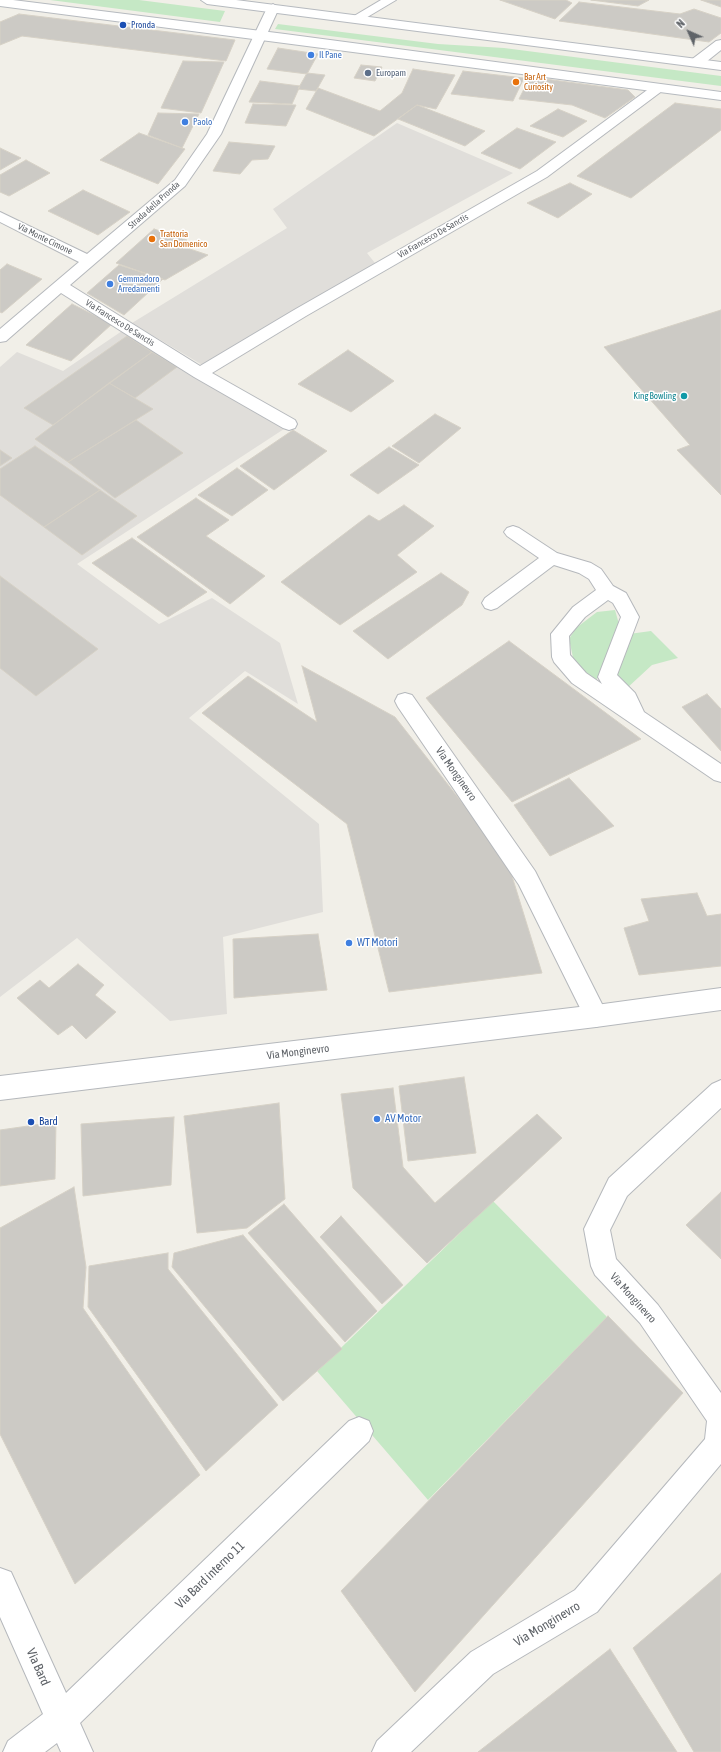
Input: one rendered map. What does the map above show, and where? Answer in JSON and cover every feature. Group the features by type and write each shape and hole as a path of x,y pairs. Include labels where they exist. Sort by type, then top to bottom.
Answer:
{"street":[{"path":"207,0 721,66"},
{"path":"356,19 390,0"},
{"path":"0,3 260,35 721,96"},
{"path":"260,35 272,8"},
{"name":"Strada della Pronda","path":"0,337 180,183 214,134 260,35"},
{"path":"696,63 721,44"},
{"name":"Via Francesco De Sanctis","path":"200,373 306,309 542,174 659,88"},
{"name":"Via Monte Cimone","path":"0,216 89,261"},
{"name":"Via Francesco De Sanctis","path":"61,286 200,373 289,424"},
{"name":"Via Monginevro","path":"405,701 466,786 527,878 596,1016"},
{"name":"Via Monginevro","path":"0,1088 720,1002"},
{"name":"Via Monginevro","path":"388,1752 482,1663 586,1601 719,1445 721,1417 649,1314 604,1266 597,1229 618,1187 721,1092"},
{"name":"Via Bard interno 11","path":"19,1752 62,1719 359,1431"},
{"name":"Via Bard","path":"0,1583 77,1752"}],"lane":[{"path":"513,532 552,558 585,568 595,574 607,591 620,598 630,617 607,677 628,698 636,716"},
{"path":"491,602 552,558"},
{"path":"607,591 579,612 560,634 561,657 579,678 721,774"}],"shaded area":[{"path":"397,123 513,173 367,253 375,263 204,366 132,323 287,228 273,209"},
{"path":"122,331 284,429 77,564 159,624 212,598 280,643 298,704 245,671 189,718 319,824 323,912 223,937 227,1014 170,1021 77,938 0,997 0,367 17,352 63,371"}],"green space":[{"path":"50,0 139,0 225,11 220,22"},
{"path":"278,24 438,44 504,48 721,76 721,86 275,29"},
{"path":"615,610 619,624 596,681 574,662 569,639 576,628 597,612"},
{"path":"651,631 678,658 652,665 626,689 615,671 629,634"},
{"path":"493,1201 607,1317 428,1500 317,1371"}],"building":[{"path":"500,0 566,0 572,3 555,19"},
{"path":"591,0 649,0 638,6"},
{"path":"701,0 721,0 721,7"},
{"path":"579,2 680,14 694,9 721,18 721,33 709,42 559,21"},
{"path":"19,14 235,40 226,61 22,36 0,45 0,22"},
{"path":"278,48 318,54 307,74 267,69"},
{"path":"183,61 224,62 201,113 161,108"},
{"path":"361,65 382,67 375,81 354,78"},
{"path":"413,69 455,75 436,109 417,105 374,136 306,109 318,88 380,111 402,93"},
{"path":"463,71 524,78 513,101 451,94"},
{"path":"307,73 325,75 316,91 298,89"},
{"path":"530,77 628,90 635,97 605,118 572,105 519,99"},
{"path":"260,81 300,86 292,104 249,102"},
{"path":"675,103 721,109 721,130 631,198 577,176"},
{"path":"253,104 296,105 286,126 245,123"},
{"path":"417,105 485,131 465,146 398,119"},
{"path":"558,109 587,121 563,137 530,126"},
{"path":"158,113 199,114 182,148 148,135"},
{"path":"517,128 556,142 520,169 481,153"},
{"path":"139,133 185,149 158,184 100,160"},
{"path":"229,142 275,146 268,159 252,160 240,174 213,171"},
{"path":"0,148 21,158 0,170"},
{"path":"26,160 50,173 9,196 0,192 0,175"},
{"path":"570,183 592,194 558,218 527,203"},
{"path":"83,190 130,212 98,235 48,211"},
{"path":"154,229 187,240 181,246 208,255 165,280 116,263"},
{"path":"7,264 42,279 2,313 0,312 0,270"},
{"path":"119,265 163,279 124,315 87,293"},
{"path":"72,304 112,324 71,361 26,345"},
{"name":"King Bowling","path":"721,310 721,495 677,450 690,445 604,347"},
{"path":"127,336 152,352 53,425 24,408"},
{"path":"348,350 394,381 351,412 298,384"},
{"path":"152,352 177,367 135,398 109,383"},
{"path":"109,383 153,409 68,462 35,439"},
{"path":"435,414 461,428 419,463 392,446"},
{"path":"136,420 183,453 115,498 68,462"},
{"path":"293,430 327,451 274,490 240,466"},
{"path":"35,446 100,490 44,527 0,495 0,469"},
{"path":"389,447 419,465 378,494 350,475"},
{"path":"0,450 12,458 0,466"},
{"path":"237,468 268,490 232,516 198,495"},
{"path":"100,490 137,516 82,555 44,527"},
{"path":"196,498 229,520 206,536 265,576 230,604 137,537"},
{"path":"404,505 434,526 397,555 417,572 340,625 281,582 369,515 379,521"},
{"path":"132,538 207,592 168,617 92,563"},
{"path":"441,573 469,592 462,605 388,659 353,631"},
{"path":"0,576 98,649 36,696 0,668"},
{"path":"509,641 641,739 512,802 426,698"},
{"path":"302,666 395,717 507,860 542,973 389,992 347,824 202,713 248,676 317,722"},
{"path":"707,694 721,709 721,751 682,707"},
{"path":"569,778 614,826 550,856 514,805"},
{"path":"697,893 707,916 721,914 721,966 639,975 624,928 649,921 641,899"},
{"path":"318,934 327,990 234,998 233,939"},
{"path":"78,964 104,985 95,995 116,1012 86,1039 72,1025 58,1035 17,998 40,980 49,988"},
{"path":"464,1077 476,1153 408,1161 399,1086"},
{"path":"393,1088 403,1167 435,1203 537,1114 562,1138 427,1263 353,1188 341,1094"},
{"path":"279,1103 285,1199 247,1228 197,1233 184,1116"},
{"path":"174,1117 171,1185 83,1196 81,1124"},
{"path":"56,1122 55,1179 0,1186 0,1130"},
{"path":"74,1187 86,1267 83,1308 200,1475 75,1584 0,1434 0,1228"},
{"path":"721,1192 721,1259 686,1225"},
{"path":"284,1204 377,1311 345,1342 248,1233"},
{"path":"341,1216 403,1285 382,1304 320,1237"},
{"path":"243,1235 342,1349 283,1401 172,1267 174,1253"},
{"path":"168,1253 168,1269 278,1405 206,1471 88,1307 89,1266"},
{"path":"608,1316 683,1393 415,1692 341,1591"},
{"path":"721,1573 721,1752 694,1752 633,1648"},
{"path":"610,1649 677,1752 478,1752"}],"place":[{"name":"Pronda","path":"123,25"},
{"name":"Il Pane","path":"311,55"},
{"name":"Europam","path":"368,73"},
{"name":"Bar Art Curiosity","path":"516,82"},
{"name":"Paolo","path":"185,122"},
{"name":"Trattoria San Domenico","path":"152,239"},
{"name":"Gemmadoro Arredamenti","path":"110,284"},
{"name":"King Bowling","path":"684,396"},
{"name":"WT Motori","path":"349,943"},
{"name":"AV Motor","path":"377,1119"},
{"name":"Bard","path":"31,1122"}]}
